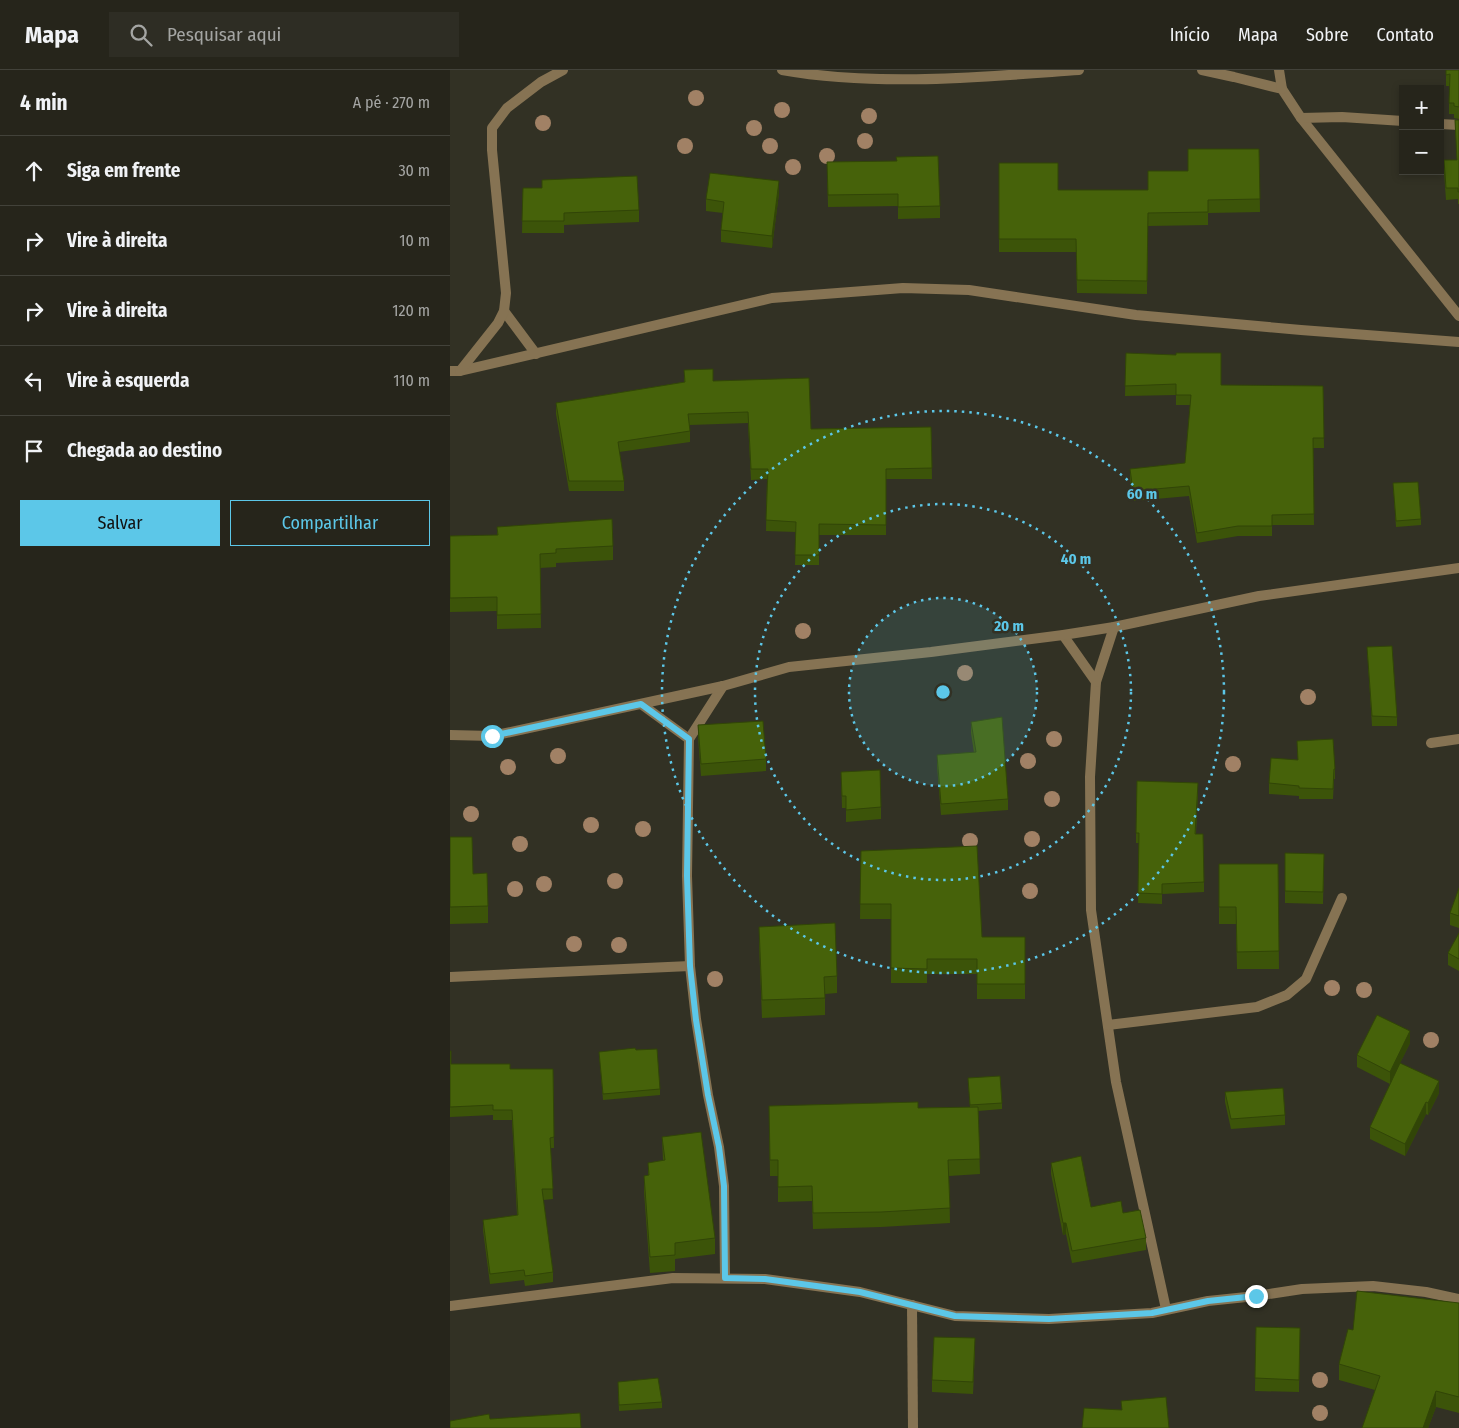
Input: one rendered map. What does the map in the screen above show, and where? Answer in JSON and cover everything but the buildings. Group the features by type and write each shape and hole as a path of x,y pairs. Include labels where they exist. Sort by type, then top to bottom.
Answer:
{"street":[{"path":"455,371 498,323 504,311 506,293 492,150 492,128 507,108 541,82 563,70"},
{"path":"782,70 803,74 867,79 956,78 1078,70"},
{"path":"1202,70 1282,89"},
{"path":"1279,70 1282,89 1302,118 1459,316"},
{"path":"1302,118 1342,117 1399,121"},
{"path":"1444,124 1459,125"},
{"path":"455,371 536,354 772,298 903,288 969,290 1146,316 1459,342"},
{"path":"504,311 536,354"},
{"path":"450,735 492,736 723,686 789,667 931,652 1064,635 1114,627 1259,596 1459,568"},
{"path":"1114,627 1096,682 1090,777 1091,910 1116,1082 1166,1310"},
{"path":"1064,635 1096,682"},
{"path":"723,686 689,739 687,876 690,966 696,1020 708,1095 719,1147 724,1186 725,1278"},
{"path":"641,704 689,739"},
{"path":"1431,743 1459,739"},
{"path":"1108,1025 1257,1007 1287,995 1306,979 1342,898"},
{"path":"450,977 690,966"},
{"path":"450,1306 673,1278 765,1279 860,1292 955,1316 1049,1319 1152,1313 1208,1301 1302,1289 1374,1286 1426,1292 1459,1299"},
{"path":"912,1305 913,1428"}],"route":[{"path":"492,736 641,704 689,739 687,876 690,966 696,1020 708,1095 719,1147 724,1186 725,1278 765,1279 860,1292 955,1316 1049,1319 1152,1313 1208,1301 1256,1296"}]}
